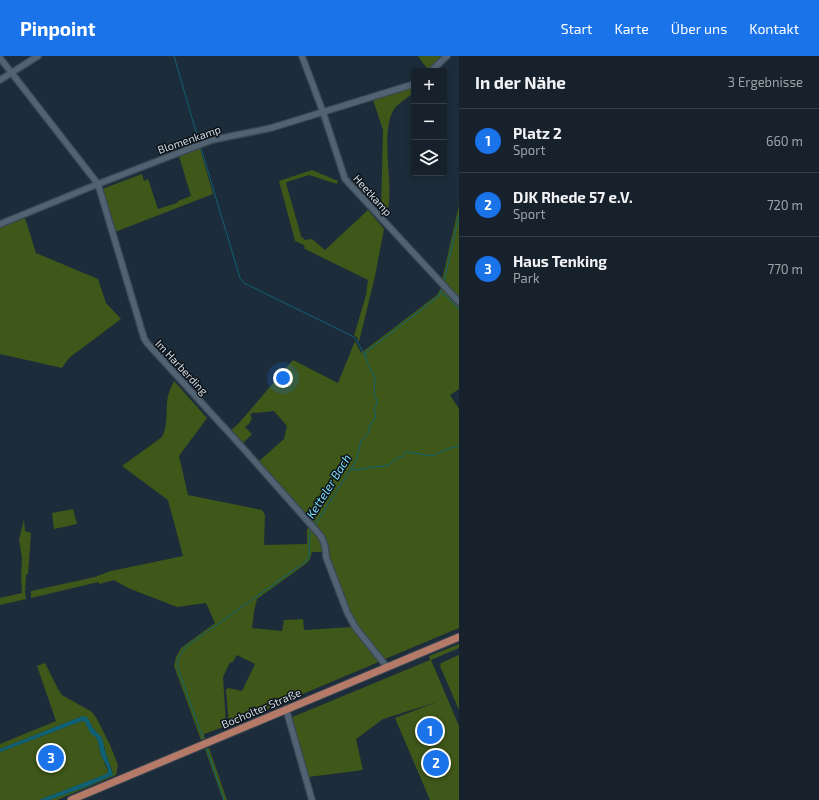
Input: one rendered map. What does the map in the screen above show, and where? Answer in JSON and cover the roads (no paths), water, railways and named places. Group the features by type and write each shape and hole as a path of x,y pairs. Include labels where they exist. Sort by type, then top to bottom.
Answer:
{"main road":[{"name":"Bocholter Straße","path":"71,800 459,637"}],"street":[{"path":"0,80 38,56"},
{"name":"Heetkamp","path":"302,56 345,179 459,302"},
{"path":"434,68 447,56"},
{"name":"Im Harberding","path":"0,58 98,184 144,338 147,343 324,541 326,557 347,612 355,627 387,667"},
{"name":"Blomenkamp","path":"0,224 212,140 271,128 411,85"},
{"path":"286,709 312,800"}],"water":[{"path":"83,716 88,719 93,728 102,738 113,775 49,800 39,800 108,773 108,769 101,755 96,737 91,734 85,722 82,721 0,752 0,749"}],"waterway":[{"path":"174,56 199,142"},
{"path":"201,148 240,278 244,283 352,336 356,339 365,356"},
{"name":"Ketteler Bach","path":"444,282 459,215"},
{"name":"Ketteler Bach","path":"315,525 356,461 361,441 369,432 370,425 376,415 374,409 377,403 374,394 375,378 367,361 366,352 439,296 442,289"},
{"path":"442,293 459,309"},
{"path":"352,469 356,470 389,465 397,458 402,457 406,452 432,456 450,448 459,446"},
{"name":"Ketteler Bach","path":"203,738 178,669 177,662 179,656 187,646 305,562 309,557 310,531 312,529"},
{"name":"Ketteler Bach","path":"207,749 224,800"}],"place":[{"name":"Platz 2","path":"430,731"},
{"name":"Haus Tenking","path":"51,758"},
{"name":"DJK Rhede 57 e.V.","path":"436,763"}]}
